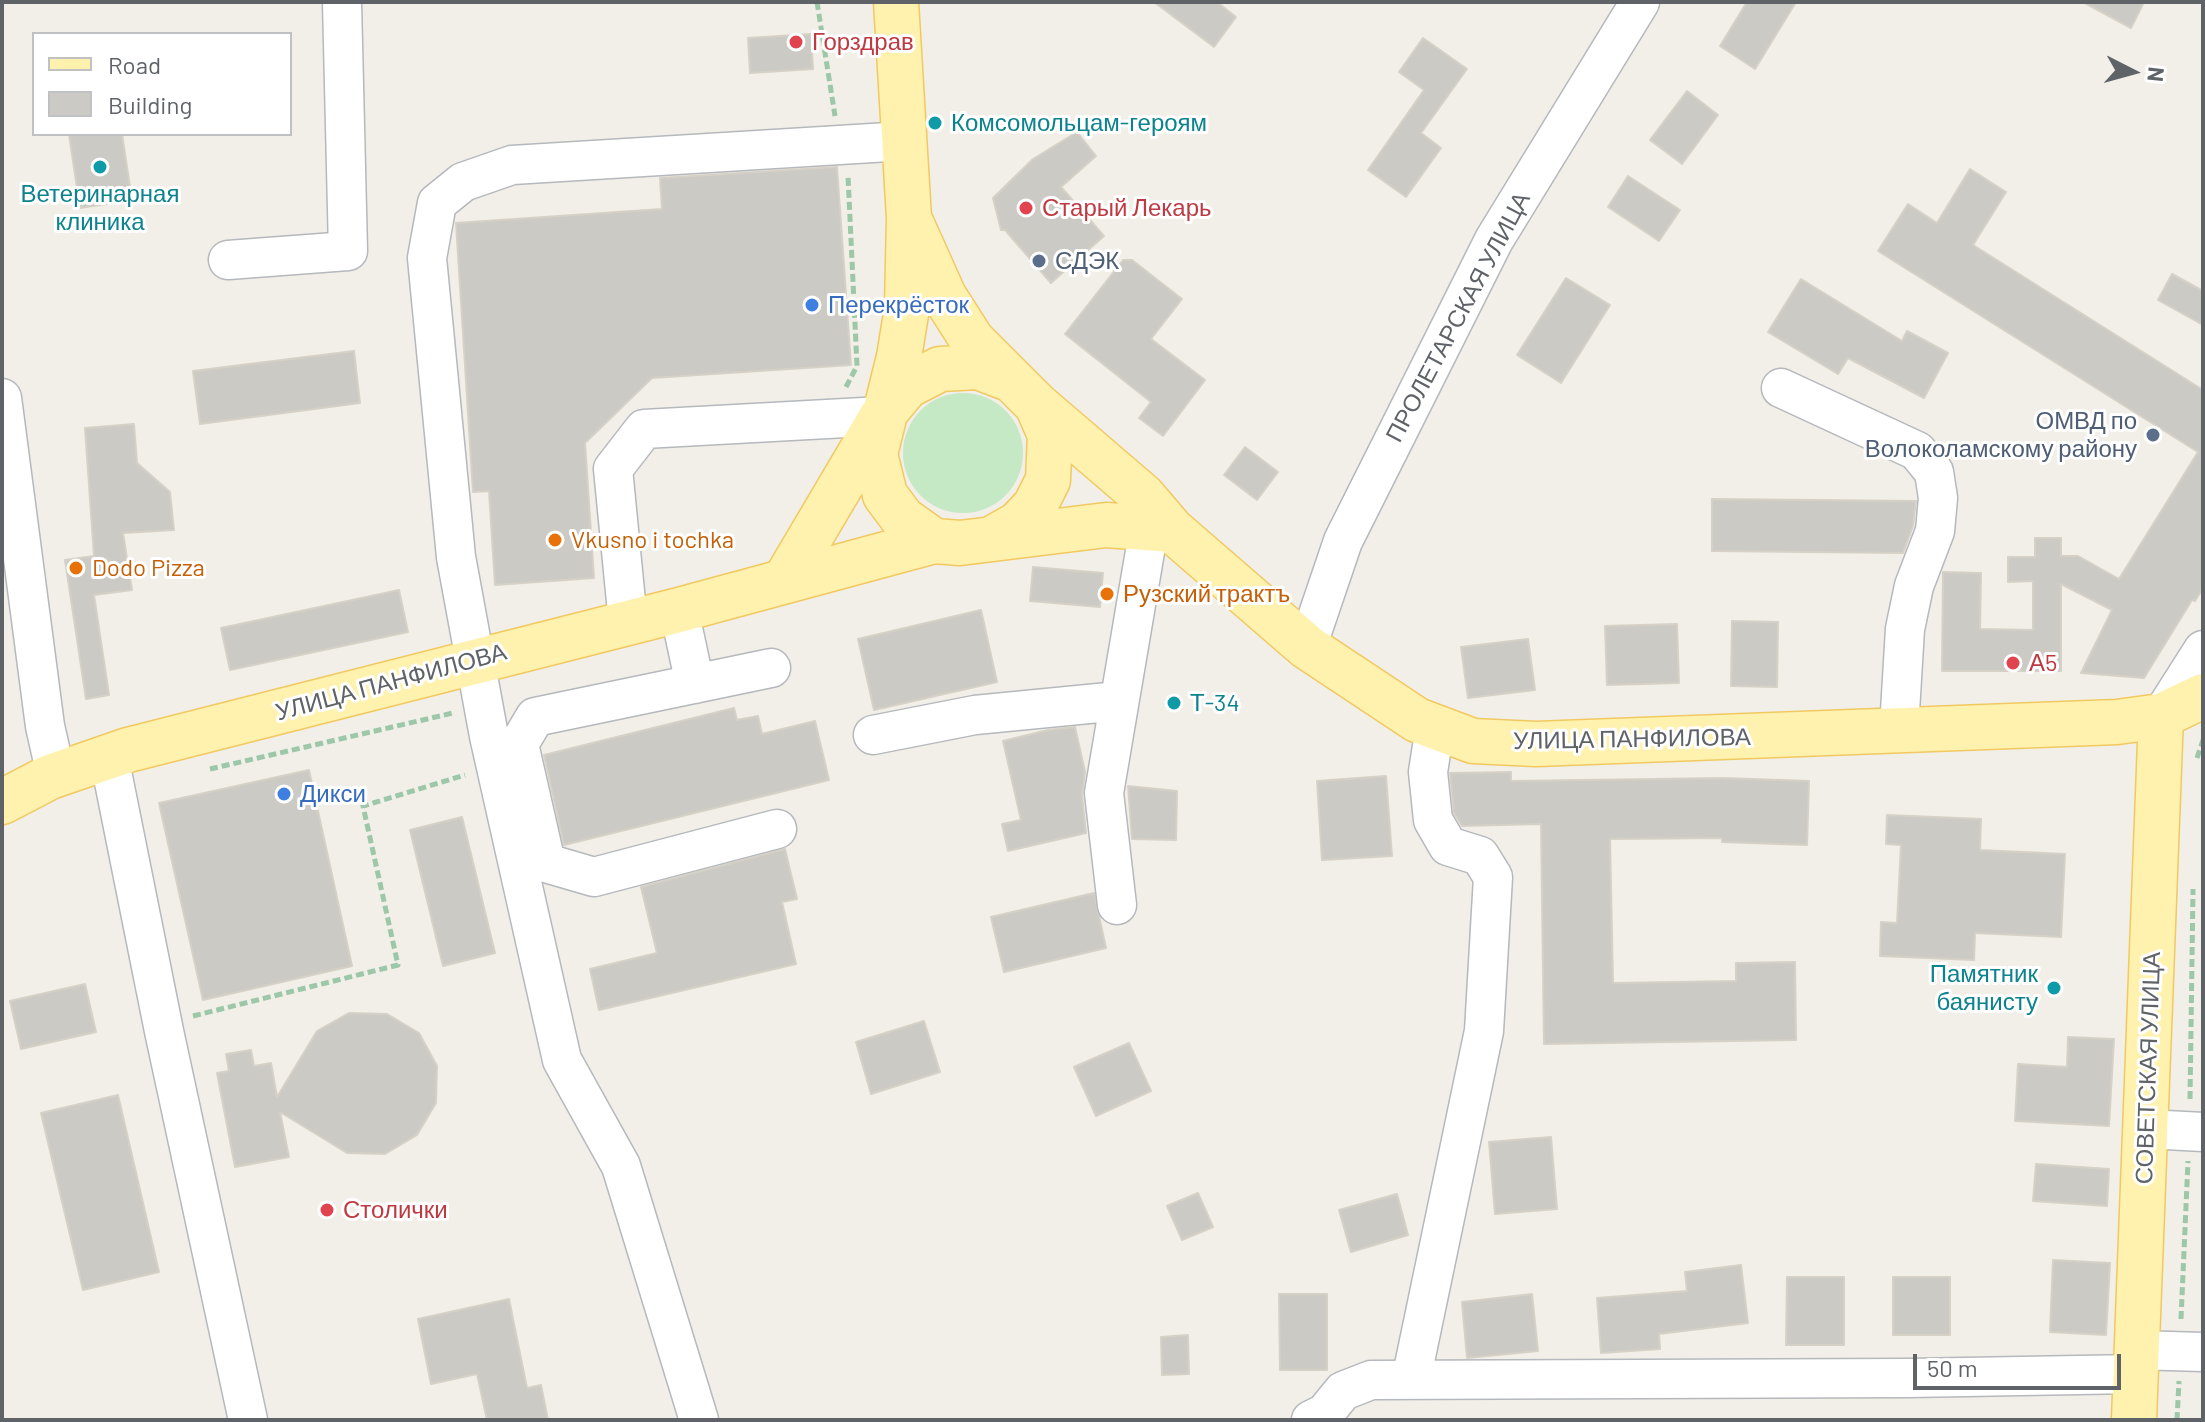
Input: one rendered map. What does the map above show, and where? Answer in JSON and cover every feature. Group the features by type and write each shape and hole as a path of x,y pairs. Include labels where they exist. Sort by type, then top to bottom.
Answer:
{"main road":[{"path":"896,2 909,218 907,308 899,357 875,454 885,495 903,519 934,541"},
{"path":"909,218 951,307 972,340 1025,393"},
{"name":"УЛИЦА ПАНФИЛОВА","path":"785,580 882,416 907,386 940,369 978,367 1025,393 1143,496 1160,529 1307,647 1417,720 1473,741 1536,744 2117,722 2161,716 2203,696"},
{"name":"УЛИЦА ПАНФИЛОВА","path":"995,537 1018,524 1035,506 1048,480 1050,435 1025,393"},
{"name":"УЛИЦА ПАНФИЛОВА","path":"2,802 56,775 109,757 478,673 628,622 934,541 960,543 1106,525 1160,529"},
{"name":"СОВЕТСКАЯ УЛИЦА","path":"2134,1420 2161,716"}],"street":[{"path":"228,260 348,251 342,2"},
{"name":"ПРОЛЕТАРСКАЯ УЛИЦА","path":"1307,647 1343,541 1494,240 1640,2"},
{"path":"699,1420 621,1166 562,1060 489,736 456,557 427,258 437,203 463,182 512,165 905,141"},
{"path":"1781,388 1917,451 1934,472 1938,498 1935,531 1914,586 1905,629 1899,728"},
{"path":"2,398 45,726 56,775"},
{"path":"628,622 613,469 644,429 882,416"},
{"path":"1117,905 1104,793 1119,701 1160,529"},
{"path":"679,610 695,684"},
{"path":"2161,716 2203,650"},
{"path":"771,668 535,717 519,744 546,863 594,877 777,829"},
{"path":"873,735 975,715 1119,701"},
{"path":"1411,1380 1484,1031 1493,877 1480,856 1448,846 1433,820 1428,772 1435,727"},
{"path":"109,757 248,1420"},
{"path":"2147,1129 2196,1132"},
{"path":"1312,1420 1325,1413 1343,1391 1371,1380 1908,1378 2136,1362 2191,1351"}],"path":[{"path":"817,2 848,179 857,366 828,419"},
{"path":"196,772 452,714 478,673"},
{"path":"2158,767 2194,766 2203,740"},
{"path":"164,1031 185,1018 398,965 363,806 465,776 462,761"},
{"path":"2177,1420 2191,1351 2196,1132 2193,877"}],"green space":[{"path":"963,393 986,397 1006,410 1019,430 1023,453 1019,476 1006,496 986,509 963,513 940,509 920,496 907,476 903,453 907,430 920,410 940,397"}],"building":[{"path":"1154,2 1217,2 1236,17 1214,47"},
{"path":"1747,2 1796,2 1755,69 1720,46"},
{"path":"2083,2 2144,2 2131,28"},
{"path":"811,34 813,69 750,73 748,38"},
{"path":"1423,38 1467,69 1421,133 1441,148 1406,197 1368,170 1424,90 1399,72"},
{"path":"1687,91 1718,115 1682,164 1650,140"},
{"path":"1077,132 1096,156 1061,187 1104,236 1051,283 1005,230 1001,230 993,198 1033,159"},
{"name":"Ветеринарная клиника","path":"69,136 122,136 132,200 80,208"},
{"path":"837,167 851,365 652,378 585,443 594,578 495,585 489,491 473,492 456,223 662,209 660,178"},
{"path":"1970,169 2006,192 1973,245 2203,390 2203,588 2195,601 2192,600 2144,678 2081,673 2112,610 2061,584 2061,671 1942,671 1943,572 1981,573 1980,629 2033,630 2033,581 2008,582 2008,557 2035,557 2035,538 2061,538 2061,556 2078,556 2119,579 2198,452 1878,251 1908,204 1937,223"},
{"path":"1628,176 1680,210 1659,241 1608,207"},
{"path":"1123,260 1132,260 1182,299 1151,339 1205,380 1163,436 1139,418 1151,402 1065,334"},
{"path":"2172,274 2203,291 2203,325 2158,300"},
{"path":"1566,278 1610,305 1561,383 1517,355"},
{"path":"1801,279 1902,341 1907,331 1948,353 1924,398 1848,358 1838,374 1768,332"},
{"path":"354,351 360,403 200,424 193,371"},
{"path":"134,424 137,463 170,492 174,530 123,533 132,590 94,595 109,695 86,699 65,560 94,556 85,428"},
{"path":"1245,447 1278,472 1257,500 1224,475"},
{"path":"1712,499 1916,501 1913,526 1903,553 1712,551"},
{"path":"1033,567 1103,573 1100,607 1030,601"},
{"path":"399,590 408,632 230,670 221,628"},
{"path":"981,610 997,682 874,710 858,639"},
{"path":"1732,621 1778,622 1777,687 1731,686"},
{"path":"1677,624 1679,683 1607,685 1605,626"},
{"path":"1528,639 1535,690 1468,698 1461,647"},
{"path":"734,708 737,720 758,716 762,734 815,721 829,780 564,845 544,755"},
{"path":"1075,727 1085,772 1082,795 1086,833 1008,851 1002,824 1021,820 1003,741"},
{"path":"309,770 352,966 203,1000 159,803"},
{"path":"1511,772 1511,781 1723,778 1809,781 1807,845 1722,842 1722,838 1610,839 1613,983 1736,981 1736,963 1795,962 1796,1040 1544,1044 1541,824 1462,826 1454,813 1450,773"},
{"path":"1386,776 1392,856 1322,860 1317,781"},
{"path":"1128,786 1177,791 1176,840 1132,839"},
{"path":"1887,815 1981,819 1980,850 2065,854 2061,937 1975,933 1974,960 1880,956 1881,922 1897,923 1901,845 1886,844"},
{"path":"462,817 495,953 443,966 410,830"},
{"path":"785,849 797,899 782,902 796,964 599,1010 590,969 657,953 641,887"},
{"path":"1094,893 1106,948 1004,972 991,917"},
{"path":"85,984 96,1032 21,1049 10,1001"},
{"path":"349,1013 387,1014 419,1033 437,1066 436,1103 417,1135 385,1154 347,1153 280,1112 289,1157 235,1167 217,1073 229,1071 226,1054 251,1050 254,1066 271,1063 277,1097 317,1031"},
{"path":"924,1021 940,1072 871,1094 856,1042"},
{"path":"2068,1037 2114,1039 2109,1126 2015,1121 2018,1064 2067,1067"},
{"path":"1129,1043 1151,1091 1096,1116 1074,1067"},
{"path":"118,1095 159,1272 83,1290 41,1113"},
{"path":"1551,1137 1557,1209 1495,1214 1489,1142"},
{"path":"2036,1164 2109,1169 2107,1206 2033,1201"},
{"path":"1198,1193 1213,1227 1182,1240 1167,1206"},
{"path":"1397,1194 1408,1235 1351,1252 1339,1210"},
{"path":"2053,1260 2110,1263 2106,1335 2050,1332"},
{"path":"1741,1265 1748,1323 1659,1334 1660,1349 1601,1353 1597,1298 1687,1291 1685,1272"},
{"path":"1787,1277 1844,1277 1844,1345 1786,1345"},
{"path":"1893,1277 1950,1277 1950,1335 1893,1335"},
{"path":"1279,1294 1327,1294 1327,1370 1280,1370"},
{"path":"1532,1294 1538,1351 1467,1358 1462,1302"},
{"path":"509,1299 527,1388 541,1385 548,1420 487,1420 477,1374 431,1384 418,1319"},
{"path":"1188,1335 1189,1374 1162,1375 1161,1337"}],"place":[{"name":"Горздрав","path":"796,42"},
{"name":"Комсомольцам-героям","path":"935,123"},
{"name":"Ветеринарная клиника","path":"100,167"},
{"name":"Старый Лекарь","path":"1026,208"},
{"name":"СДЭК","path":"1039,261"},
{"name":"Перекрёсток","path":"812,305"},
{"name":"ОМВД по Волоколамскому району","path":"2153,435"},
{"name":"Vkusno i tochka","path":"555,540"},
{"name":"Dodo Pizza","path":"76,568"},
{"name":"Рузский трактъ","path":"1107,594"},
{"name":"А5","path":"2013,663"},
{"name":"Т-34","path":"1174,703"},
{"name":"Дикси","path":"284,794"},
{"name":"Памятник баянисту","path":"2054,988"},
{"name":"Столички","path":"327,1210"}]}
